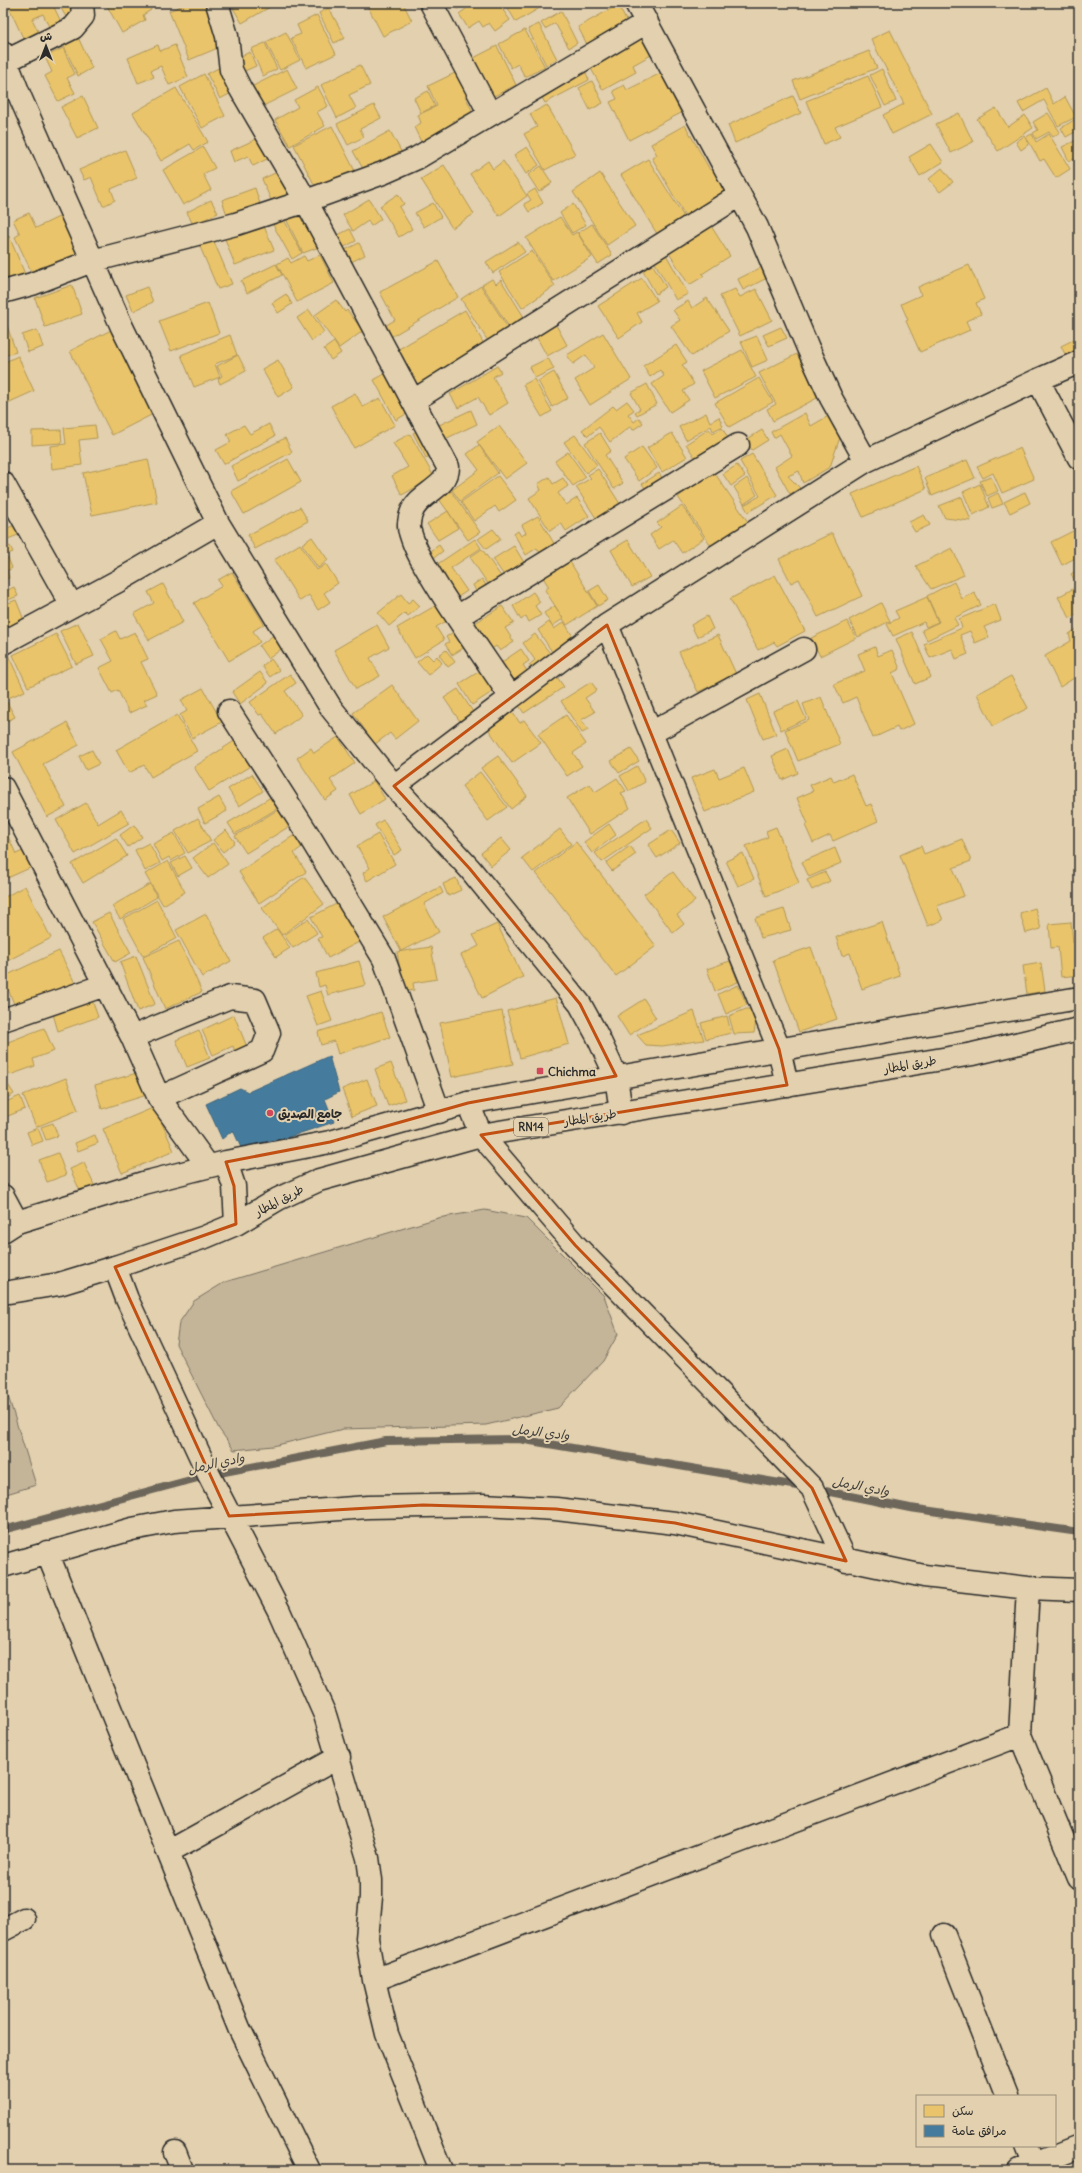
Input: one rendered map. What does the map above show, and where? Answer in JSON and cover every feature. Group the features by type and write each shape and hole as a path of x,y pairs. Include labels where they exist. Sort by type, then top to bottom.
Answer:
{"street":[{"path":"82,3 83,16 73,28 6,66 122,327 218,523 331,708 394,786 470,869 580,1004 597,1035 616,1076 621,1113"},
{"path":"217,3 227,36 231,70 306,201 448,467 448,474 442,483 418,500 411,514 409,530 421,558 457,617 511,697"},
{"path":"431,3 490,114"},
{"path":"636,3 758,228 808,348 831,398 866,461"},
{"path":"3,292 32,284 92,261 236,224 306,201 383,173 417,158 647,22"},
{"path":"413,401 740,195"},
{"path":"394,786 607,626 866,461 1079,362"},
{"path":"1038,380 1079,458"},
{"path":"457,617 738,445"},
{"path":"3,483 72,606"},
{"path":"3,642 72,606 218,523"},
{"path":"607,626 779,1049 787,1085"},
{"path":"651,733 804,648"},
{"path":"229,710 311,839 384,959 439,1112"},
{"path":"3,788 132,1037 159,1098 217,1164 234,1186 236,1224"},
{"path":"3,1020 105,985"},
{"path":"132,1037 197,1009 230,997 255,1000 269,1032 262,1051 159,1098"},
{"path":"3,1196 10,1227 80,1201 217,1164 330,1142 468,1103 616,1076 1079,998"},
{"name":"طريق المطار","path":"3,1293 59,1284 115,1267 205,1237 236,1224 278,1199 319,1180 481,1135 973,1054 1079,1030"},
{"path":"468,1103 481,1135 575,1245 812,1488 846,1561"},
{"path":"115,1267 127,1299 229,1516 279,1612 326,1715 368,1858 371,1880 367,1938 374,1980 387,2034 441,2170"},
{"path":"3,1566 47,1552 132,1529 174,1521 368,1506 483,1505 556,1509 675,1523 846,1561 924,1576 1028,1588 1079,1590"},
{"path":"47,1552 239,2028 309,2170"},
{"path":"1028,1588 1020,1735 1079,1878"},
{"path":"374,1980 1020,1735"},
{"path":"168,1852 338,1757"},
{"path":"3,1930 24,1920"},
{"path":"944,1935 1007,2095"},
{"path":"1026,2160 1079,2146"}],"highlighted area":[{"path":"607,625 779,1049 787,1085 481,1135 575,1245 812,1488 846,1561 675,1523 556,1509 423,1505 229,1516 115,1267 236,1224 234,1186 226,1162 330,1142 468,1103 616,1076 580,1004 470,869 394,786"}],"shaded area":[{"path":"485,1210 526,1218 604,1296 618,1334 603,1361 558,1408 486,1425 343,1429 273,1446 234,1450 219,1429 176,1344 179,1323 194,1301 225,1282 438,1218"},
{"path":"3,1380 36,1485 3,1495"}],"building: سكن":[{"path":"7,3 52,3 62,24 50,29 43,14 32,19 39,33 24,40"},
{"path":"58,3 86,3 69,22"},
{"path":"148,3 151,10 143,15 145,20 122,33 106,4"},
{"path":"188,3 207,3 225,45 189,60 169,11"},
{"path":"230,3 277,3 242,23"},
{"path":"366,3 403,3 412,21 383,36"},
{"path":"453,3 468,3 457,9"},
{"path":"474,3 498,3 510,20 495,31 489,23 483,27 479,21 468,28 459,14"},
{"path":"505,3 548,3 516,22"},
{"path":"618,5 631,30 591,52 578,27"},
{"path":"329,8 345,38 334,43 319,13"},
{"path":"561,11 577,43 569,48 555,23 545,29 541,23"},
{"path":"317,15 336,54 306,68 291,38 301,34 297,25"},
{"path":"539,24 557,59 546,65 528,29"},
{"path":"525,30 545,67 525,77 518,64 511,68 499,44"},
{"path":"890,30 932,114 892,134 883,115 904,104 871,39"},
{"path":"286,32 300,60 280,70 266,42"},
{"path":"77,35 92,68 78,76 62,42"},
{"path":"641,37 651,55 633,65 636,72 603,90 589,65"},
{"path":"265,43 277,69 263,76 251,49"},
{"path":"158,45 160,51 175,45 188,77 169,85 161,66 151,70 154,77 138,83 128,58"},
{"path":"497,46 516,85 488,99 468,61"},
{"path":"63,48 75,74 67,78 75,93 58,101 45,76 52,72 45,57"},
{"path":"869,51 877,68 800,99 793,81"},
{"path":"250,52 256,66 238,74 232,60"},
{"path":"226,64 239,89 220,99 207,74"},
{"path":"360,65 370,85 349,95 356,108 337,118 321,85"},
{"path":"583,66 589,80 545,103 538,90"},
{"path":"287,69 297,89 259,108 249,88"},
{"path":"882,69 896,101 885,106 870,75"},
{"path":"461,70 472,93 465,96 473,112 453,121 457,129 423,146 414,127 421,123 418,115 437,106 428,86"},
{"path":"661,73 681,113 629,140 610,102 617,99 613,91 624,85 627,90"},
{"path":"204,74 225,116 202,128 180,87"},
{"path":"868,76 882,107 835,127 840,137 824,144 806,101"},
{"path":"592,81 603,103 590,110 579,88"},
{"path":"318,87 328,106 317,112 325,126 290,146 275,120 298,107 294,100"},
{"path":"176,88 208,142 194,150 190,144 161,161 133,113"},
{"path":"1046,88 1054,104 1065,97 1076,117 1058,126 1044,100 1023,112 1018,103"},
{"path":"428,91 435,106 421,113 414,98"},
{"path":"83,96 98,128 77,138 61,107"},
{"path":"793,96 801,113 735,143 728,125"},
{"path":"374,105 381,118 360,129 364,137 348,145 337,124"},
{"path":"547,105 575,154 545,170 524,134 537,127 530,114"},
{"path":"996,108 1008,127 1025,115 1033,128 998,151 977,119"},
{"path":"959,113 973,142 951,153 936,124"},
{"path":"1048,113 1060,132 1053,137 1049,132 1036,139 1033,133 1038,130 1033,122"},
{"path":"1079,117 1079,130 1066,137 1061,128"},
{"path":"685,125 710,170 718,166 733,193 687,219 652,158 657,155 651,144"},
{"path":"332,126 356,173 318,192 294,145"},
{"path":"390,131 402,153 366,174 353,151"},
{"path":"1032,134 1036,142 1049,134 1070,169 1056,178 1044,159 1040,161 1026,137"},
{"path":"1024,136 1029,144 1021,150 1016,142"},
{"path":"261,137 271,157 253,166 248,156 234,162 230,151"},
{"path":"1079,139 1079,157 1069,161 1062,147"},
{"path":"931,144 943,162 920,176 909,157"},
{"path":"203,147 215,168 203,174 211,190 183,205 163,170"},
{"path":"527,147 539,165 526,174 514,155"},
{"path":"125,150 137,178 111,189 115,200 103,206 91,177 84,180 79,170"},
{"path":"648,159 686,220 659,237 621,175"},
{"path":"488,161 493,169 503,161 527,196 499,216 470,174"},
{"path":"444,165 474,214 452,228 421,179"},
{"path":"541,166 552,183 539,192 528,175"},
{"path":"942,168 953,182 940,192 929,179"},
{"path":"284,169 296,195 273,205 262,179"},
{"path":"600,173 635,226 607,245 573,192"},
{"path":"255,188 260,204 227,215 222,200"},
{"path":"535,189 543,203 529,212 524,204 531,200 527,194"},
{"path":"398,194 404,204 399,207 412,229 399,237 380,206"},
{"path":"369,199 381,219 371,226 368,221 353,231 343,215"},
{"path":"211,200 218,213 193,225 187,212"},
{"path":"433,203 441,217 424,227 415,213"},
{"path":"573,204 586,225 572,233 560,213"},
{"path":"29,213 36,228 65,214 83,252 33,275 15,237 20,234 13,220"},
{"path":"285,217 307,217 322,246 303,253"},
{"path":"560,217 572,235 577,232 592,257 553,281 526,238"},
{"path":"283,218 302,253 292,259 272,223"},
{"path":"263,224 274,250 235,265 225,239"},
{"path":"592,224 612,255 598,264 578,233"},
{"path":"711,226 730,256 702,274 704,276 689,285 669,253"},
{"path":"350,229 356,241 340,249 334,237"},
{"path":"9,236 25,274 3,283 3,239"},
{"path":"212,237 232,284 218,289 198,242"},
{"path":"518,242 525,252 493,273 486,262"},
{"path":"359,243 365,255 351,262 345,250"},
{"path":"663,249 688,294 676,300 651,256"},
{"path":"532,251 555,286 522,308 499,272"},
{"path":"320,255 334,283 297,302 277,264 288,258 291,263 304,256 307,261"},
{"path":"650,260 666,287 656,294 640,266"},
{"path":"438,261 458,297 389,338 383,327 395,320 380,292"},
{"path":"276,264 282,275 247,293 241,281"},
{"path":"969,265 984,299 976,303 981,314 966,321 970,330 920,352 906,321 908,320 901,304 921,295 918,287"},
{"path":"764,266 769,277 743,290 738,279"},
{"path":"642,278 657,301 637,313 642,322 619,338 598,306"},
{"path":"492,279 496,284 501,280 524,317 509,327 482,285"},
{"path":"72,285 82,314 45,327 35,298"},
{"path":"481,286 508,328 488,341 461,299"},
{"path":"147,287 153,302 133,311 126,295"},
{"path":"735,289 740,297 756,289 772,320 740,336 720,296"},
{"path":"286,294 292,304 278,313 272,303"},
{"path":"707,298 729,331 692,356 671,326 680,320 673,310 688,301 692,308"},
{"path":"336,300 345,312 347,310 363,331 339,348 315,315"},
{"path":"208,303 219,333 171,351 159,321"},
{"path":"309,310 324,332 312,341 297,318"},
{"path":"465,310 485,346 412,388 392,353"},
{"path":"3,314 16,352 3,356"},
{"path":"556,325 567,345 547,356 536,336"},
{"path":"781,327 787,338 769,346 763,335"},
{"path":"115,328 157,412 112,435 70,351"},
{"path":"37,330 43,347 28,352 22,335"},
{"path":"603,333 631,379 590,405 575,380 594,368 586,355 573,364 567,355"},
{"path":"230,335 237,355 215,364 220,377 194,387 181,355"},
{"path":"757,336 768,360 752,367 741,342"},
{"path":"1079,337 1079,354 1068,360 1061,346"},
{"path":"334,342 341,353 331,360 324,349"},
{"path":"676,345 687,362 682,365 694,384 683,391 689,400 670,412 652,384 664,376 660,370 650,377 643,366"},
{"path":"742,350 756,377 715,398 701,371"},
{"path":"797,354 819,397 773,421 767,409 776,404 759,373"},
{"path":"238,355 246,371 220,384 218,379 222,376 217,366"},
{"path":"18,356 34,391 3,405 3,363"},
{"path":"548,358 554,369 535,378 530,367"},
{"path":"278,360 294,387 278,397 262,369"},
{"path":"497,366 501,372 493,377 508,403 489,415 478,397 458,408 450,394"},
{"path":"393,369 415,409 396,420 374,380"},
{"path":"554,372 568,398 552,407 538,381"},
{"path":"759,378 773,402 729,427 715,403"},
{"path":"534,379 552,411 542,417 523,385"},
{"path":"647,384 657,404 637,415 635,412 640,409 631,393"},
{"path":"355,393 363,407 380,398 395,425 354,448 331,406"},
{"path":"627,401 634,410 628,414 634,422 639,418 643,423 633,430 631,426 610,442 599,427 588,436 582,430 613,406 616,409"},
{"path":"471,410 477,424 445,439 439,425"},
{"path":"706,413 710,422 719,417 723,426 713,431 711,426 686,440 679,427"},
{"path":"805,413 811,426 830,415 840,437 830,467 803,483 799,471 788,476 800,488 790,494 775,467 792,456 780,434 774,438 771,432"},
{"path":"269,424 275,436 224,464 216,450 231,442 227,434 244,425 250,434"},
{"path":"95,425 97,438 79,440 82,465 52,469 50,446 66,444 64,428"},
{"path":"499,426 527,463 505,479 477,442"},
{"path":"424,427 437,452 426,458 413,433"},
{"path":"722,428 730,441 698,462 686,444 709,429 713,434"},
{"path":"61,430 62,443 32,445 32,431"},
{"path":"762,430 768,440 752,450 746,440"},
{"path":"600,433 611,451 605,455 623,483 614,489 585,443"},
{"path":"672,433 687,457 662,472 647,448"},
{"path":"410,434 434,477 402,495 392,476 408,467 393,443"},
{"path":"575,435 597,465 586,473 564,442"},
{"path":"285,438 292,452 238,481 231,466"},
{"path":"479,445 498,473 460,501 452,490 479,470 467,454"},
{"path":"642,447 657,468 639,481 624,459"},
{"path":"1020,448 1034,479 1002,493 993,473 983,478 977,467"},
{"path":"568,452 586,477 573,486 555,461"},
{"path":"752,454 777,495 748,512 744,505 760,496 740,461"},
{"path":"148,459 157,502 92,515 83,473"},
{"path":"288,459 301,482 244,514 231,491"},
{"path":"967,460 975,478 932,496 925,478"},
{"path":"737,465 745,476 731,486 723,474"},
{"path":"916,466 926,489 863,517 852,494"},
{"path":"598,469 622,507 598,521 576,487 591,478 588,475"},
{"path":"714,472 748,522 712,547 678,497"},
{"path":"659,473 666,484 650,494 642,484"},
{"path":"498,476 516,500 499,512 495,506 474,521 461,502"},
{"path":"549,477 553,484 563,478 568,486 558,493 566,505 577,498 589,516 566,531 561,523 550,531 529,498 541,490 538,484"},
{"path":"991,477 998,491 987,496 980,481"},
{"path":"747,478 757,495 744,504 734,487"},
{"path":"980,484 989,507 973,515 963,492"},
{"path":"451,491 480,532 468,540 439,499"},
{"path":"1025,492 1030,503 1010,513 1004,502"},
{"path":"998,493 1003,504 992,508 988,498"},
{"path":"962,497 971,521 945,518 939,506"},
{"path":"682,506 704,538 682,553 673,540 659,549 650,535 661,527 657,523"},
{"path":"300,507 308,521 255,549 248,535"},
{"path":"448,511 458,528 438,540 427,524"},
{"path":"924,515 930,525 915,532 909,522"},
{"path":"538,516 559,552 545,561 537,548 526,555 514,534 518,531 521,536 526,533 522,525"},
{"path":"17,524 21,534 5,540 3,530"},
{"path":"1079,528 1079,556 1062,565 1051,542"},
{"path":"493,529 501,539 486,549 478,539"},
{"path":"832,533 862,596 818,617 799,579 791,583 779,559"},
{"path":"312,537 328,560 318,568 302,544"},
{"path":"475,539 481,548 451,568 467,591 455,599 433,567"},
{"path":"628,540 650,577 632,587 611,550"},
{"path":"300,544 317,570 326,564 338,583 324,593 330,602 318,610 309,595 300,601 274,560"},
{"path":"439,545 443,551 431,560 427,554"},
{"path":"10,546 13,552 3,556 3,549"},
{"path":"514,546 528,569 505,577 493,559"},
{"path":"952,548 964,575 931,589 916,566"},
{"path":"482,549 502,578 490,587 470,557"},
{"path":"567,557 597,606 567,625 545,590 549,587 540,573"},
{"path":"8,558 12,568 7,571 9,578 3,580 3,560"},
{"path":"1079,569 1079,613 1070,618 1058,597 1078,586 1071,574"},
{"path":"232,572 264,624 253,631 260,642 229,661 194,603 222,586 218,580"},
{"path":"775,575 805,631 777,646 774,642 758,650 730,599"},
{"path":"482,579 487,587 477,593 473,585"},
{"path":"954,582 962,599 974,592 981,605 954,618 958,625 927,640 922,630 939,622 927,596"},
{"path":"3,584 6,591 14,587 18,596 3,602"},
{"path":"163,584 183,622 149,640 134,614 154,603 148,592"},
{"path":"599,585 608,600 598,606 589,591"},
{"path":"533,592 540,602 535,606 541,615 529,622 526,616 521,620 513,606"},
{"path":"401,594 408,603 413,599 420,606 408,616 405,613 389,626 378,613"},
{"path":"927,597 938,622 926,627 924,622 893,636 887,624 899,618 895,611"},
{"path":"16,600 26,625 3,635 3,605"},
{"path":"440,603 450,619 436,627 444,640 415,658 397,628"},
{"path":"881,603 890,621 858,637 849,620"},
{"path":"995,604 1001,620 984,627 989,637 975,643 970,631 960,635 968,654 956,659 952,649 930,658 924,644 962,628 959,619"},
{"path":"502,606 514,623 505,628 514,642 500,651 496,646 486,653 469,627"},
{"path":"555,606 563,619 552,626 544,613"},
{"path":"707,616 713,629 697,637 691,625"},
{"path":"847,621 856,638 820,656 811,638"},
{"path":"549,622 554,629 564,622 576,641 554,655 538,630"},
{"path":"78,623 94,656 76,664 60,631"},
{"path":"377,625 389,647 370,658 380,676 356,689 334,650"},
{"path":"1078,628 1079,681 1074,678 1060,687 1045,656 1071,641 1069,634"},
{"path":"116,631 120,639 135,632 148,659 141,662 157,694 144,700 147,705 129,713 118,690 112,693 99,668 113,661 101,639"},
{"path":"455,631 465,647 452,655 445,644 449,642 446,637"},
{"path":"912,632 931,677 915,684 896,639"},
{"path":"56,634 72,666 28,687 13,655"},
{"path":"275,634 284,647 268,659 259,646"},
{"path":"535,634 553,657 534,672 529,665 535,660 523,643"},
{"path":"718,635 736,674 698,692 679,652"},
{"path":"875,647 878,656 892,650 900,669 892,673 914,724 899,731 897,727 873,738 856,697 843,703 834,684 865,671 858,654"},
{"path":"521,649 529,661 523,665 529,674 516,683 502,662"},
{"path":"446,650 455,662 448,667 439,655"},
{"path":"427,654 433,660 437,656 442,663 428,675 417,662"},
{"path":"8,655 25,691 3,700 3,658"},
{"path":"271,659 279,670 270,677 262,666"},
{"path":"493,663 506,683 472,705 459,684"},
{"path":"260,672 268,683 240,704 232,692"},
{"path":"290,674 296,683 285,691 302,715 276,734 262,714 259,715 250,702"},
{"path":"1011,676 1028,708 993,726 977,694"},
{"path":"557,677 564,687 524,713 517,703"},
{"path":"591,682 597,690 585,698 595,712 581,720 588,730 582,733 561,701"},
{"path":"392,685 418,721 395,739 390,733 375,744 353,713"},
{"path":"203,688 222,722 192,738 180,715 187,711 181,700"},
{"path":"458,689 477,718 464,727 444,698"},
{"path":"760,694 776,734 763,739 747,700"},
{"path":"821,697 840,744 798,761 785,730 809,720 803,704"},
{"path":"798,701 806,719 781,730 773,711"},
{"path":"7,702 15,717 3,723 3,704"},
{"path":"510,709 520,723 524,720 541,743 512,763 486,726"},
{"path":"177,715 197,751 151,777 144,765 129,773 116,750"},
{"path":"566,715 586,744 573,753 582,766 567,776 538,734"},
{"path":"67,723 79,745 43,764 66,807 47,817 13,752"},
{"path":"338,737 355,763 330,780 338,791 325,800 297,758 311,748 314,753"},
{"path":"236,740 252,765 209,791 194,767"},
{"path":"631,749 639,761 619,773 611,761"},
{"path":"788,749 798,773 782,780 772,756"},
{"path":"92,750 99,764 86,770 79,756"},
{"path":"498,756 527,796 511,809 481,768"},
{"path":"637,766 645,782 629,791 620,776"},
{"path":"744,768 754,792 705,812 691,778 715,769 719,778"},
{"path":"480,772 507,807 488,821 462,786"},
{"path":"252,774 263,791 239,806 228,789"},
{"path":"852,774 866,806 871,804 878,821 833,841 830,835 813,843 805,825 808,824 797,798 813,791 810,785 831,776 834,782"},
{"path":"617,778 626,791 621,793 630,808 590,834 567,798 590,784 595,792"},
{"path":"374,781 385,799 361,814 350,795"},
{"path":"219,797 227,811 205,823 198,809"},
{"path":"271,797 278,808 235,834 228,823"},
{"path":"86,803 98,824 121,810 129,823 75,854 56,820"},
{"path":"279,809 290,826 246,853 235,836"},
{"path":"198,818 211,841 188,853 175,831"},
{"path":"646,819 652,828 602,862 595,853"},
{"path":"383,820 402,850 394,855 375,825"},
{"path":"609,824 616,835 592,853 584,842"},
{"path":"134,825 142,837 128,847 120,835"},
{"path":"776,827 799,883 766,896 746,846 768,837 766,831"},
{"path":"560,829 571,844 533,872 522,858"},
{"path":"226,830 235,842 223,852 213,840"},
{"path":"671,830 680,843 657,858 648,845"},
{"path":"174,833 185,853 171,861 169,857 162,861 153,844"},
{"path":"7,834 16,854 25,850 32,867 3,880 3,836"},
{"path":"296,834 303,846 294,853 306,872 259,903 239,872"},
{"path":"378,834 395,864 367,881 363,873 370,868 357,846"},
{"path":"116,838 127,856 83,883 72,864"},
{"path":"501,838 511,850 491,866 481,853"},
{"path":"962,839 971,861 953,868 964,896 937,906 943,920 928,926 900,855 921,846 924,854"},
{"path":"576,842 656,946 616,976 536,873"},
{"path":"149,843 160,863 145,871 135,850"},
{"path":"213,843 228,864 208,878 193,858"},
{"path":"630,846 636,854 612,871 606,863"},
{"path":"835,848 841,863 809,877 802,862"},
{"path":"743,853 754,879 738,886 726,861"},
{"path":"185,856 192,868 178,876 171,863"},
{"path":"168,861 185,892 163,905 145,874"},
{"path":"673,872 695,901 677,915 684,924 673,933 644,894"},
{"path":"825,872 830,881 812,890 807,880"},
{"path":"304,877 324,904 282,935 262,908"},
{"path":"456,878 461,890 448,896 443,884"},
{"path":"150,884 157,897 120,919 112,906"},
{"path":"25,886 51,938 7,961 3,952 3,898"},
{"path":"440,887 443,893 424,904 439,932 401,951 383,917"},
{"path":"157,900 177,938 143,956 123,919"},
{"path":"340,902 361,941 328,958 318,938 322,937 311,917"},
{"path":"1035,908 1041,929 1026,933 1020,913"},
{"path":"784,909 791,930 761,938 755,918"},
{"path":"109,913 131,953 115,962 92,922"},
{"path":"206,914 231,961 202,977 176,930"},
{"path":"308,919 317,933 293,948 284,935"},
{"path":"882,922 900,976 862,989 850,953 842,956 836,937"},
{"path":"1071,922 1073,943 1079,942 1079,975 1061,977 1058,947 1051,948 1049,924"},
{"path":"497,924 523,977 482,998 461,955 479,946 473,935"},
{"path":"277,929 290,948 276,957 263,938"},
{"path":"179,941 202,992 165,1009 143,957"},
{"path":"431,947 437,979 413,983 414,990 404,992 397,952"},
{"path":"811,947 837,1019 799,1032 773,960"},
{"path":"59,951 75,983 17,1011 3,977"},
{"path":"136,956 155,1004 138,1011 120,962"},
{"path":"359,961 366,985 328,995 325,985 319,987 316,973"},
{"path":"730,961 738,982 715,991 707,969"},
{"path":"1041,963 1045,991 1027,994 1023,966"},
{"path":"738,985 747,1005 726,1014 718,994"},
{"path":"321,991 332,1021 318,1026 306,996"},
{"path":"556,998 569,1044 520,1058 507,1011"},
{"path":"644,999 656,1018 629,1035 617,1016"},
{"path":"92,1000 98,1017 58,1031 53,1014"},
{"path":"746,1009 750,1009 756,1021 754,1033 734,1034 729,1016"},
{"path":"502,1011 513,1064 452,1077 440,1023"},
{"path":"694,1011 704,1040 662,1046 646,1045 637,1035"},
{"path":"381,1012 390,1037 338,1054 334,1041 321,1045 318,1032"},
{"path":"234,1015 247,1047 235,1052 233,1046 213,1055 202,1030"},
{"path":"727,1016 731,1033 706,1039 701,1023"},
{"path":"44,1028 54,1051 33,1059 35,1066 10,1075 3,1056 3,1044"},
{"path":"199,1030 210,1058 187,1067 176,1040"},
{"path":"391,1063 405,1100 388,1106 375,1069"},
{"path":"144,1071 150,1094 102,1109 95,1085"},
{"path":"3,1077 14,1094 3,1100"},
{"path":"66,1078 78,1110 36,1127 23,1095"},
{"path":"367,1079 377,1106 352,1116 342,1089"},
{"path":"20,1096 25,1109 3,1118 3,1103"},
{"path":"155,1107 174,1151 122,1173 103,1129"},
{"path":"53,1123 58,1136 46,1140 41,1127"},
{"path":"38,1128 43,1141 32,1145 27,1132"},
{"path":"95,1135 98,1143 78,1151 75,1143"},
{"path":"58,1153 66,1175 47,1182 39,1160"},
{"path":"84,1163 95,1187 81,1193 70,1169"}],"building: مرافق عامة":[{"name":"جامع الصديق","path":"329,1056 339,1092 325,1099 334,1122 243,1152 233,1130 222,1139 206,1104 240,1088 248,1092"}],"waterway":[{"name":"وادي الرمل","path":"3,1530 209,1475 386,1441 519,1439 804,1487"},
{"name":"وادي الرمل","path":"815,1489 910,1508 1079,1532"}],"place":[{"name":"Chichma","path":"540,1071"},
{"name":"جامع الصديق","path":"270,1113"}]}
